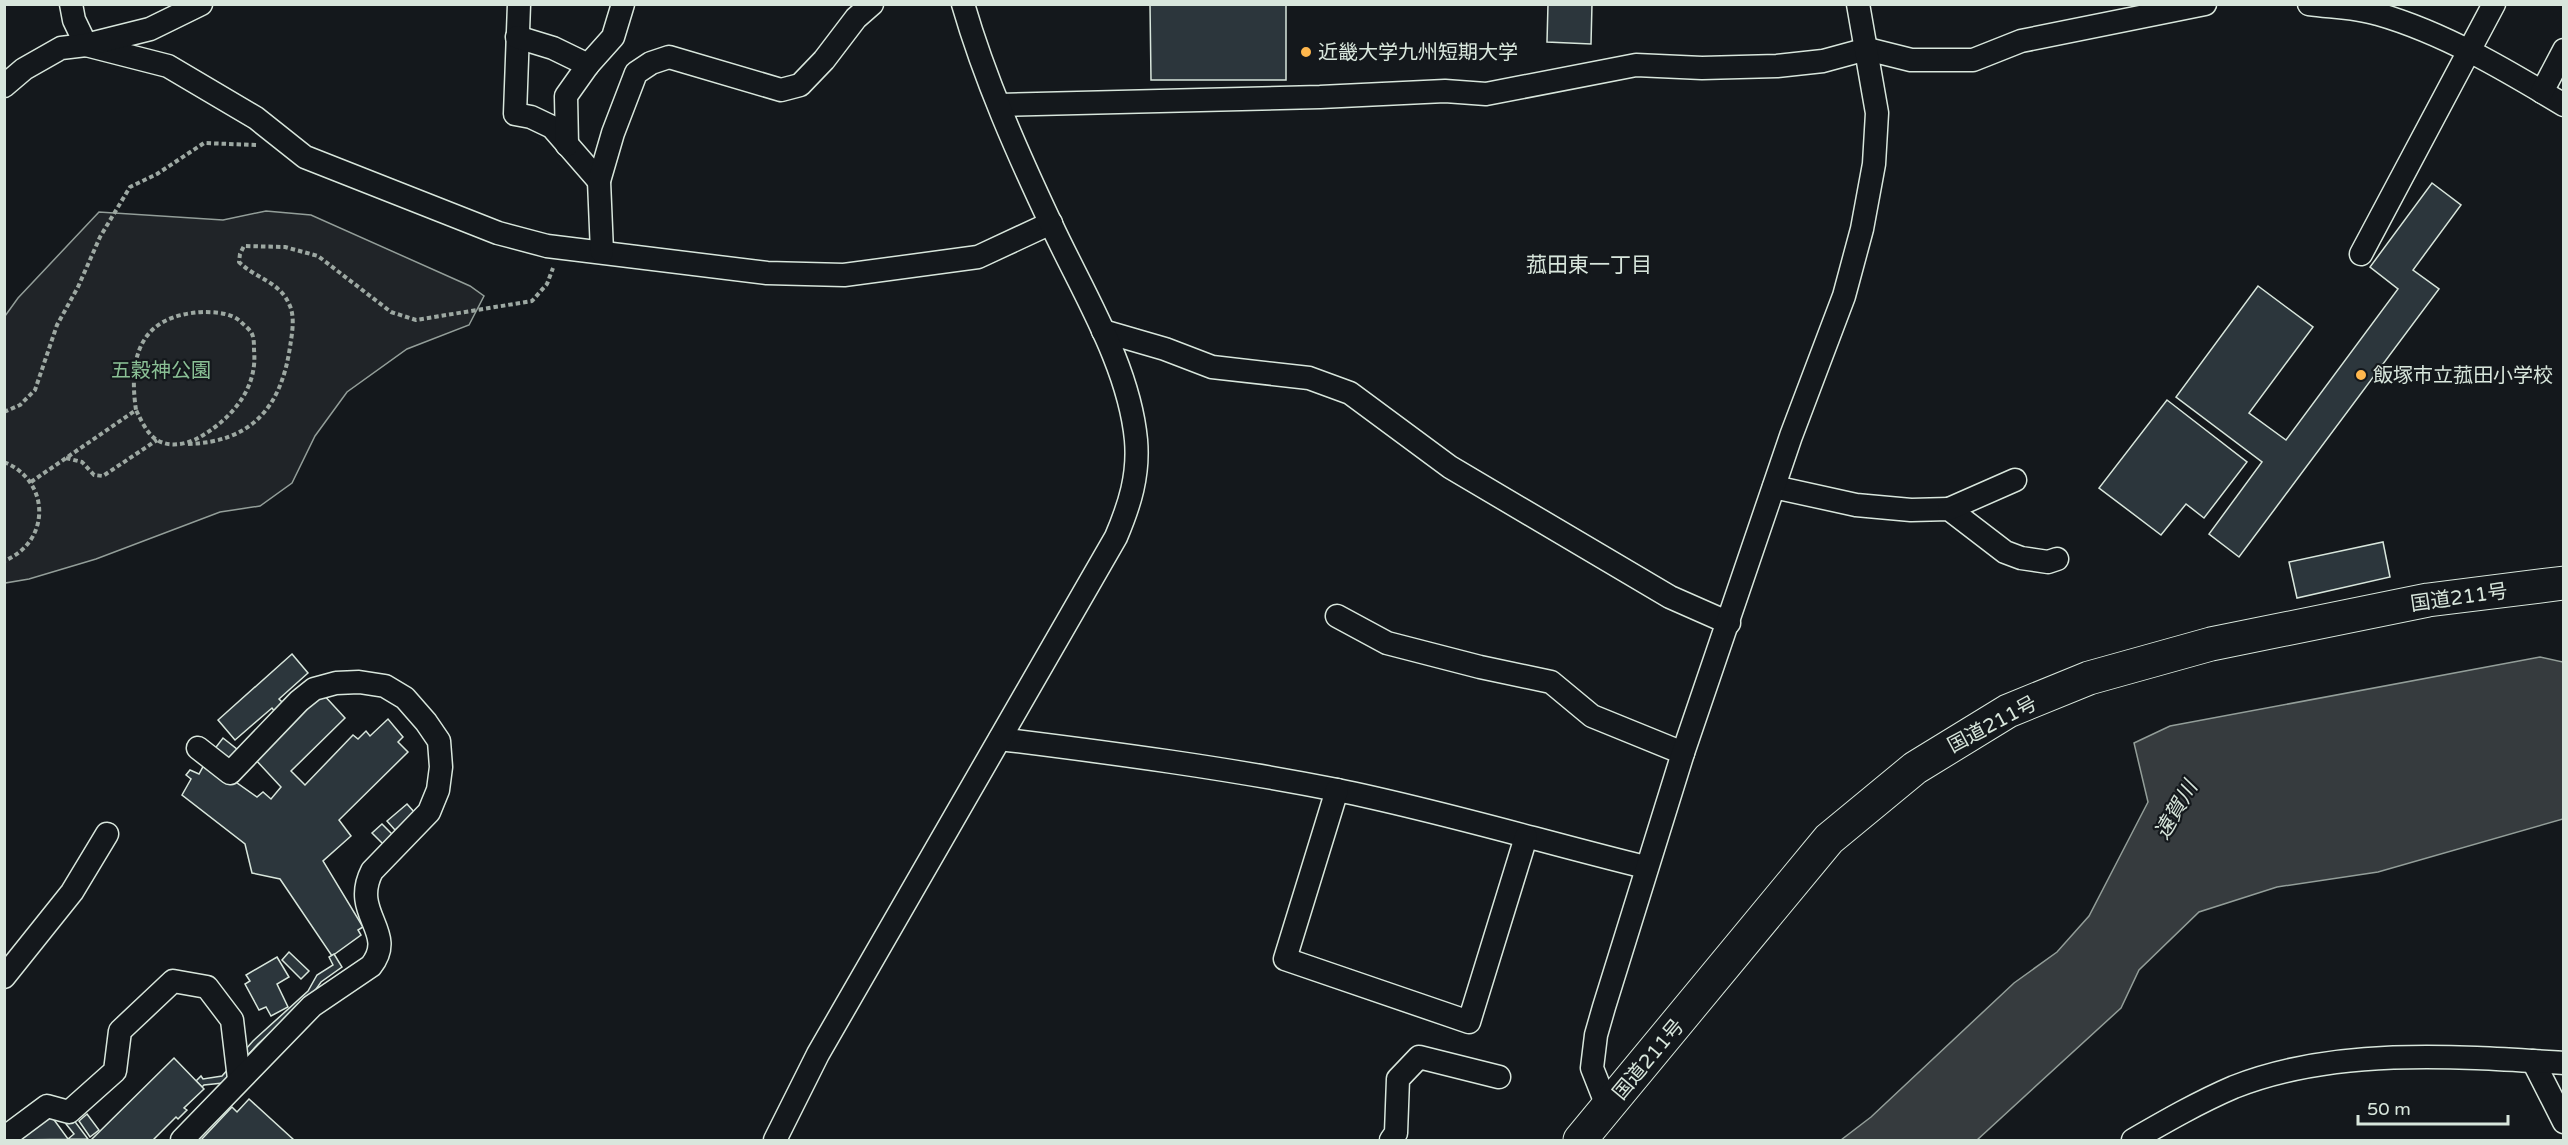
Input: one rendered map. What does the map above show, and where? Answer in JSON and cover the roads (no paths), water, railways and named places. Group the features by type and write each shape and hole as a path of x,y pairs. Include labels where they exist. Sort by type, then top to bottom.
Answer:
{"highway":[{"name":"国道211号","path":"1580,1140 1830,839 1915,768 2008,711 2088,678 2211,644 2428,600 2564,583"}],"street":[{"path":"71,4 75,21 86,45"},
{"path":"4,86 24,69 61,48 86,45 150,29 201,4"},
{"path":"519,4 515,114 531,117 552,127 599,181"},
{"path":"567,145 566,96 588,65 613,37 623,4"},
{"path":"602,252 599,181 613,133 636,73 651,63 669,57 781,90 800,85 824,60 856,18 872,4"},
{"path":"775,1140 818,1054 1116,537 1136,480 1136,440 1130,402 1103,331 1051,224 1000,105 963,4"},
{"path":"1607,1106 1592,1068 1596,1035 1645,867 1774,488 1844,296 1862,229 1874,164 1877,113 1858,4"},
{"path":"2309,4 2378,9 2468,51 2564,105"},
{"path":"2361,254 2494,4"},
{"path":"1000,105 1320,97 1444,91 1486,94 1636,65 1702,68 1777,66 1823,61 1867,49 1911,60 1973,60 2021,41 2191,6"},
{"path":"517,37 553,48 588,65"},
{"path":"86,45 168,66 256,117 305,157 498,233 560,247 767,273 844,275 978,257 1051,224"},
{"path":"2541,92 2564,50"},
{"path":"1103,331 1165,349 1212,367 1309,378 1350,393 1450,467 1671,597 1729,623"},
{"path":"1774,488 1856,505 1911,510 1949,509 2015,480"},
{"path":"1949,509 2005,552 2021,558 2048,562 2057,560"},
{"path":"1337,616 1387,643 1480,667 1551,682 1592,716 1683,753"},
{"path":"182,1140 312,1006 371,966 378,957 381,947 365,898 366,882 372,871 429,812 438,790 441,767 439,741 405,698 385,686 359,681 336,683 314,689 299,701 230,773 198,748"},
{"path":"1000,739 1227,769 1337,790 1409,806 1645,867"},
{"path":"1337,790 1285,959 1468,1022 1526,837"},
{"path":"4,976 72,892 107,834"},
{"path":"4,1138 47,1106 69,1112 115,1071 120,1031 173,981 207,987 232,1020 239,1079"},
{"path":"1391,1140 1396,1133 1398,1079 1419,1058 1499,1077"},
{"path":"2133,1140 2193,1106 2235,1087 2323,1063 2406,1058 2533,1061 2564,1064"},
{"path":"2533,1061 2564,1122"}],"water":[{"name":"遠賀川","path":"2540,657 2563,662 2563,819 2378,872 2277,887 2199,912 2139,970 2121,1008 1977,1140 1841,1140 1871,1117 2014,983 2057,952 2089,916 2148,802 2134,743 2170,726"}],"place":[{"name":"近畿大学九州短期大学","path":"1306,52"},
{"name":"飯塚市立菰田小学校","path":"2361,375"}],"district":[{"name":"菰田東一丁目","path":"1589,265"}],"park label":[{"name":"五穀神公園","path":"161,370"}]}
